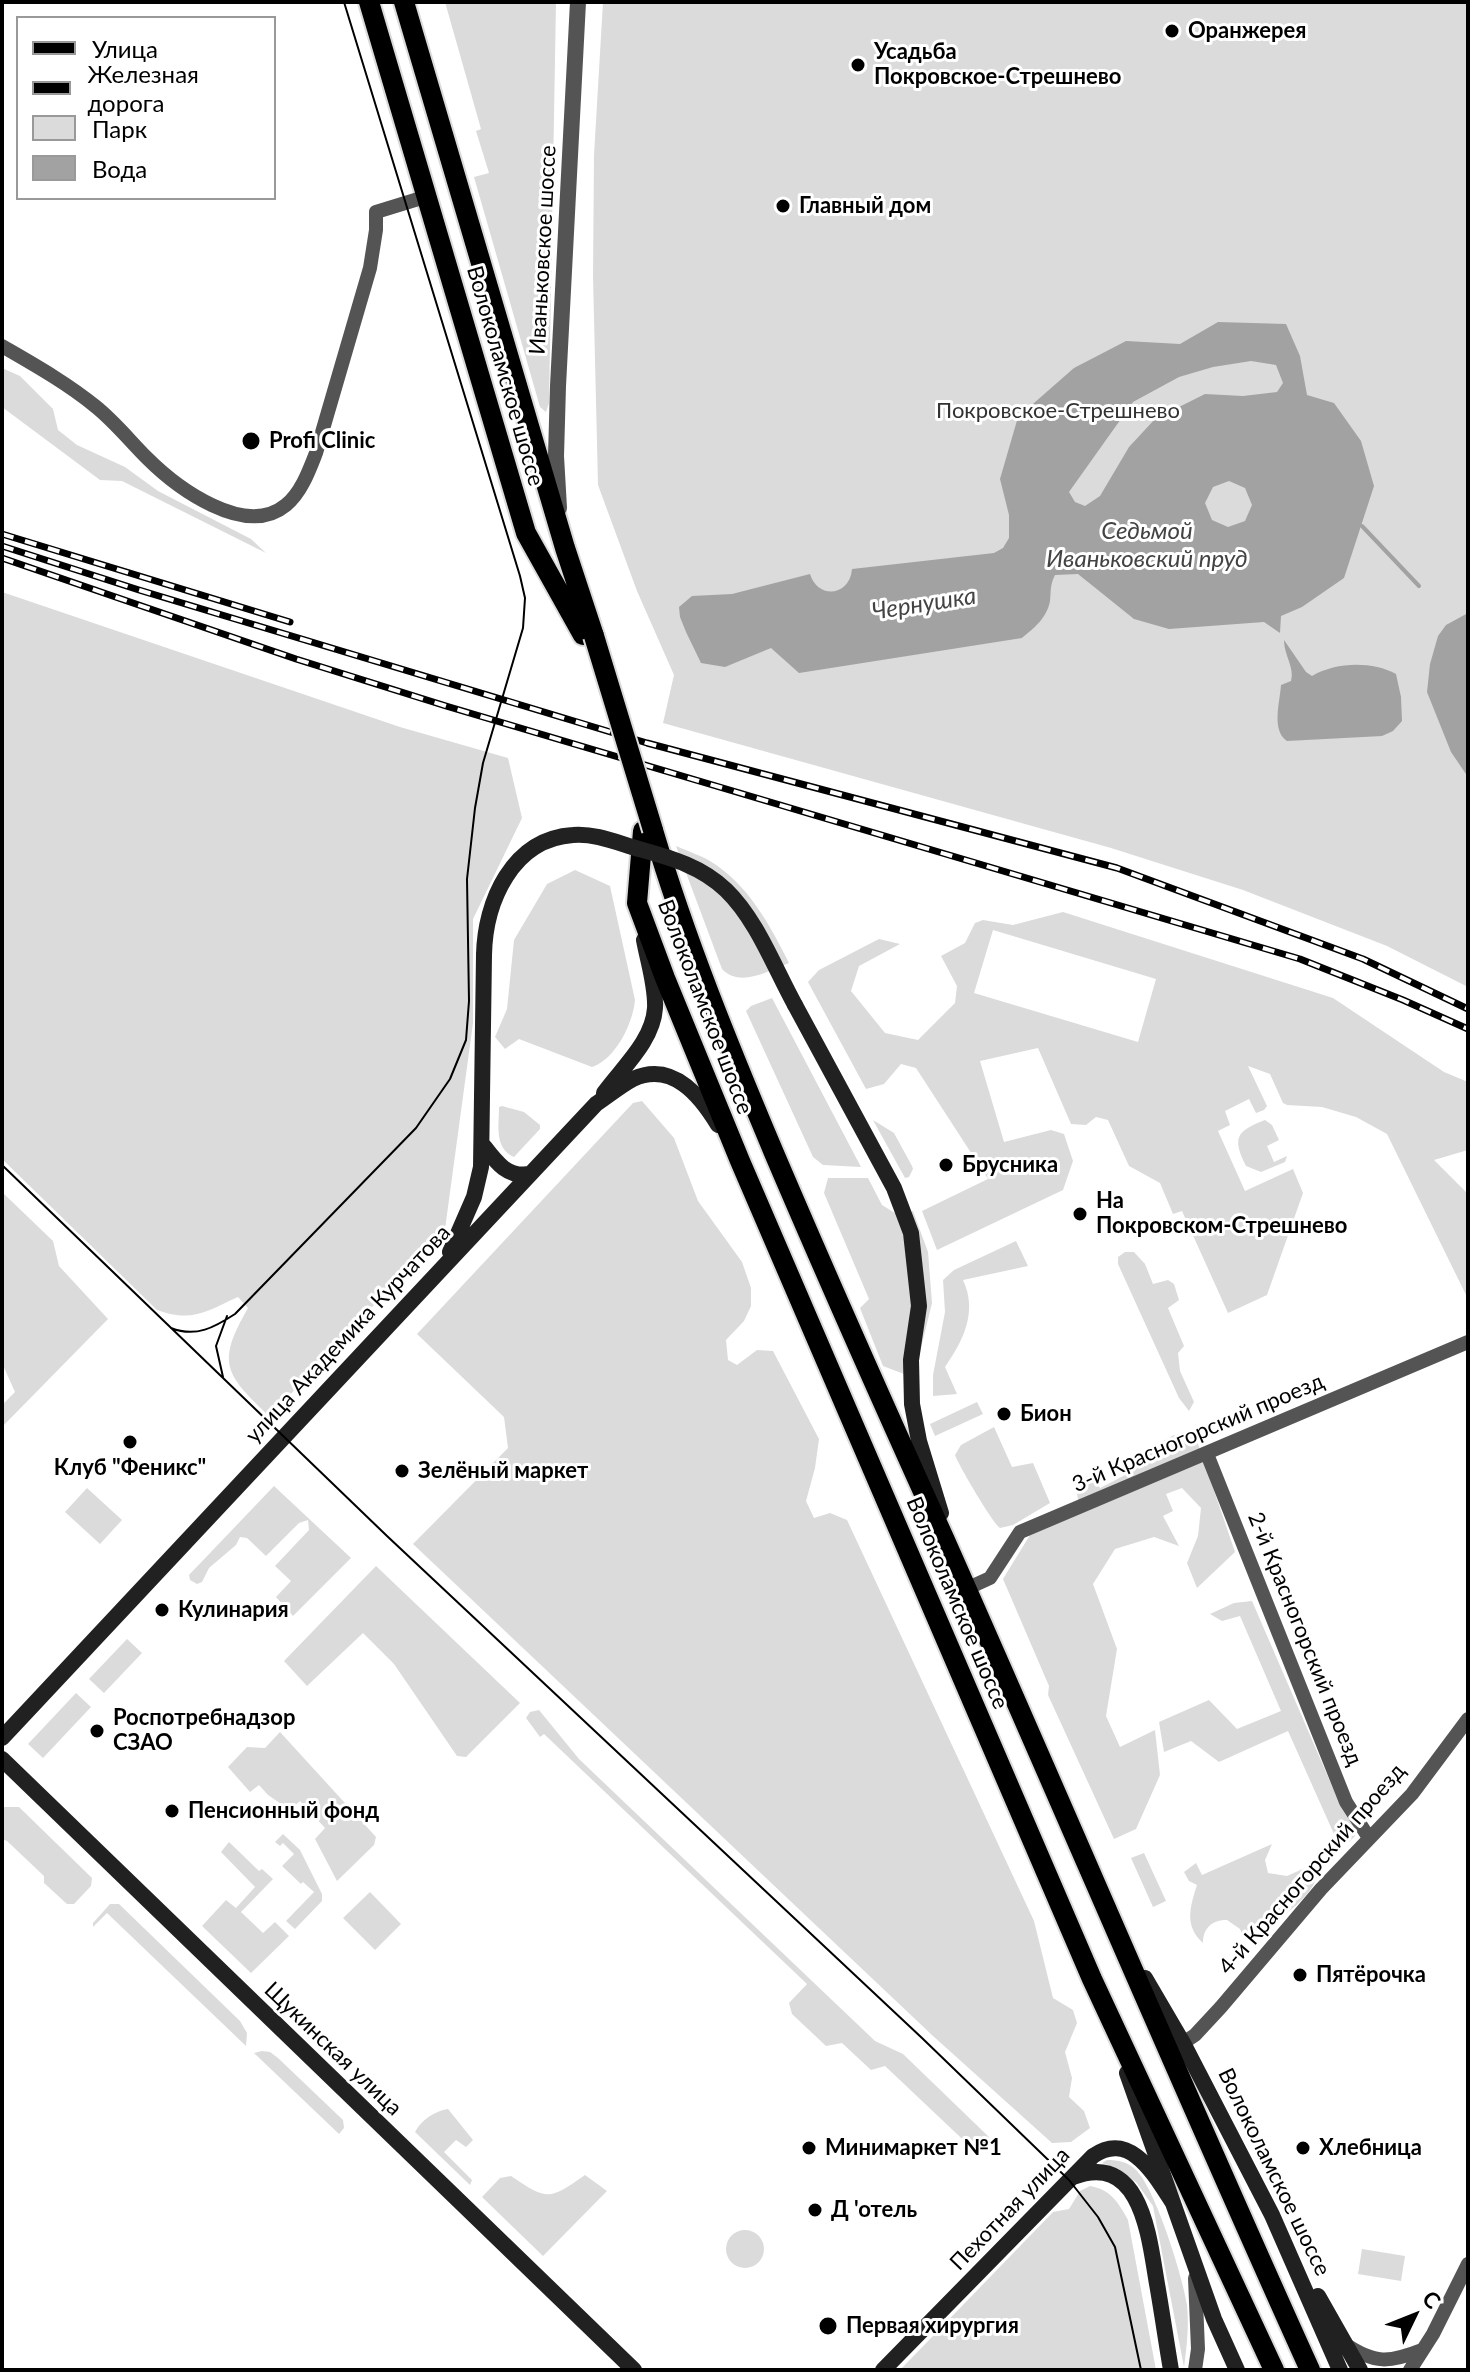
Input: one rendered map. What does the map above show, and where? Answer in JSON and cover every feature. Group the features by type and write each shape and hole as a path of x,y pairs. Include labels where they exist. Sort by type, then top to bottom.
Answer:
{"main road":[{"name":"Волоколамское шоссе","path":"369,2 526,533 589,635"},
{"name":"Волоколамское шоссе","path":"404,2 648,829 712,1006 814,1248 1310,2370"},
{"name":"Волоколамское шоссе","path":"648,829 637,903 665,978 740,1161 1101,2000 1274,2370"},
{"path":"445,1264 474,1197 483,1145 484,955 493,898 505,877 533,849 553,839 572,835 590,836 671,858 708,875 738,903 757,934 894,1188 911,1233 919,1306 911,1360 912,1404 919,1441 964,1584"},
{"path":"596,1104 641,1045 653,1019 655,999 637,903"},
{"name":"улица Академика Курчатова","path":"2,1738 596,1104 641,1076 661,1075 679,1080 709,1109 740,1161"},
{"path":"483,1145 508,1172 530,1174"},
{"name":"Щукинская улица","path":"2,1759 634,2370"},
{"name":"Волоколамское шоссе","path":"1108,1916 1183,2043 1272,2215 1340,2370"},
{"name":"Волоколамское шоссе","path":"1101,2000 1194,2265 1237,2370"},
{"name":"Пехотная улица","path":"883,2370 1103,2149 1115,2148 1139,2158 1153,2172 1173,2203"},
{"path":"1071,2178 1085,2172 1112,2176 1128,2187 1139,2202 1147,2227 1171,2370"},
{"path":"1272,2215 1360,2370"}],"street":[{"name":"Иваньковское шоссе","path":"565,548 560,518 556,442 578,2"},
{"path":"2,346 96,406 174,482 222,511 264,516 288,504 308,474 316,453 370,268 376,212 428,196"},
{"name":"3-й Красногорский проезд","path":"964,1584 990,1578 1020,1532 1468,1342"},
{"name":"2-й Красногорский проезд","path":"1207,1454 1346,1802 1369,1838"},
{"name":"4-й Красногорский проезд","path":"1183,2043 1195,2035 1221,2007 1321,1889 1412,1794 1468,1719"},
{"path":"1410,2370 1468,2264"},
{"path":"1194,2265 1198,2349 1195,2370"},
{"path":"1344,2343 1368,2358 1378,2360 1396,2359 1423,2350"}],"green space":[{"path":"445,2 556,2 549,403 546,412 540,407 474,177 489,173 476,131 481,129"},
{"name":"Покровское-Стрешнево","path":"603,2 1468,2 1468,987 1387,946 1243,890 1111,848 663,723 674,675 637,591 598,485 593,276 594,155"},
{"path":"2,368 20,376 53,409 58,430 77,445 125,467 158,491 251,539 266,553 122,481 100,480 2,407"},
{"path":"2,592 400,727 508,758 522,818 473,919 473,1023 445,1229 273,1413 267,1414 242,1388 230,1366 232,1342 248,1308 238,1297 199,1314 169,1314 157,1310 2,1159"},
{"path":"676,846 710,861 736,881 766,920 789,963 746,978 729,975 722,969"},
{"path":"575,870 610,886 635,1000 622,1039 609,1056 592,1067 519,1039 505,1049 495,1037 507,1009 514,940 547,884"},
{"path":"1063,912 1333,998 1444,1072 1468,1082 1468,1150 1434,1160 1468,1194 1468,1299 1387,1134 1356,1117 1322,1107 1287,1105 1283,1103 1270,1074 1248,1066 1267,1106 1256,1113 1249,1099 1225,1111 1230,1125 1218,1131 1245,1191 1293,1169 1303,1193 1267,1295 1228,1313 1182,1211 1173,1214 1160,1183 1129,1166 1108,1120 1096,1117 1086,1125 1071,1124 1038,1048 980,1061 1004,1142 1051,1130 1064,1134 1073,1161 1063,1190 937,1250 922,1211 988,1179 916,1068 901,1064 884,1084 866,1089 808,982 819,970 879,939 900,944 859,966 851,991 885,1033 918,1040 955,1003 957,986 941,956 965,943 975,923 983,920 1013,925","holes":["993,930 1156,979 1138,1042 974,993"]},
{"path":"772,998 861,1167 823,1165 813,1157 746,1011"},
{"path":"642,1101 674,1138 698,1201 742,1262 751,1288 751,1306 744,1321 726,1340 728,1360 737,1365 757,1350 773,1351 819,1439 806,1501 814,1518 830,1513 847,1520 1034,1921 1053,1998 1073,2010 1077,2023 1065,2052 1072,2078 1069,2097 1084,2111 1090,2128 1071,2142 1052,2143 933,2036 413,1544 508,1448 504,1417 417,1334 633,1103"},
{"path":"499,1107 524,1112 540,1125 540,1129 514,1157 500,1142"},
{"path":"873,1120 894,1133 912,1166 909,1177 905,1178"},
{"path":"1265,1120 1272,1125 1279,1140 1267,1146 1274,1162 1287,1156 1285,1162 1261,1172 1246,1166 1238,1142 1243,1132"},
{"path":"828,1178 868,1178 882,1205 898,1215 913,1211 928,1252 932,1303 919,1356 904,1374 883,1366 860,1308 869,1299 824,1193"},
{"path":"2,1192 53,1241 59,1266 108,1319 2,1427 2,1405 15,1392 2,1363"},
{"path":"1016,1241 1028,1266 963,1280 969,1315 958,1347 945,1367 957,1394 933,1396 933,1375 945,1312 943,1280 954,1270"},
{"path":"1125,1252 1134,1252 1145,1264 1153,1284 1168,1280 1174,1284 1179,1300 1168,1308 1184,1346 1178,1353 1180,1371 1194,1402 1189,1411 1179,1398 1118,1264 1118,1257"},
{"path":"977,1402 983,1414 935,1436 930,1424"},
{"path":"994,1427 1012,1467 1033,1463 1050,1503 1013,1525 1000,1528 955,1455 961,1445"},
{"path":"1174,1435 1195,1435 1235,1552 1197,1588 1187,1563 1198,1536 1201,1508 1182,1488 1166,1494 1173,1511 1163,1516 1179,1546 1154,1537 1115,1549 1093,1584 1117,1649 1106,1716 1120,1747 1155,1730 1160,1775 1136,1829 1114,1839 1048,1695 1049,1686 1003,1579 1030,1535 1080,1513 1075,1480 1092,1475 1100,1488 1129,1473 1124,1463"},
{"path":"274,1486 351,1558 293,1616 276,1597 291,1581 275,1566 309,1530 308,1520 299,1523 266,1556 247,1538 240,1537 236,1545 209,1568 202,1582 197,1584 190,1580 189,1575"},
{"path":"87,1488 122,1520 100,1544 65,1512"},
{"path":"376,1566 520,1703 466,1757 457,1756 394,1664 363,1633 307,1686 284,1661"},
{"path":"1252,1601 1342,1809 1355,1830 1355,1836 1349,1842 1338,1843 1288,1731 1219,1762 1191,1741 1164,1752 1159,1722 1209,1700 1237,1729 1281,1711 1240,1616 1222,1621 1210,1614 1234,1603"},
{"path":"127,1639 142,1653 104,1693 89,1679"},
{"path":"76,1693 91,1707 43,1758 28,1744"},
{"path":"539,1710 579,1759 875,2041 903,2054 989,2137 986,2146 976,2152 885,2066 871,2070 842,2043 826,2046 792,2014 789,2003 807,1984 544,1734 540,1737 526,1718 530,1712"},
{"path":"280,1732 376,1837 374,1845 337,1881 315,1839 325,1828 300,1801 290,1810 259,1785 250,1792 228,1767 247,1747 265,1748"},
{"path":"2,1807 19,1807 92,1878 91,1886 74,1904 67,1904 44,1883 44,1876 2,1839"},
{"path":"283,1834 300,1850 322,1894 322,1901 295,1929 286,1921 314,1892 282,1866 294,1854 283,1843 280,1846 275,1842"},
{"path":"229,1842 259,1871 262,1869 273,1879 241,1912 263,1933 275,1922 289,1936 251,1973 202,1926 226,1900 236,1908 255,1887 221,1852"},
{"path":"1272,1844 1265,1860 1268,1873 1287,1876 1316,1863 1317,1874 1313,1886 1297,1904 1263,1928 1243,1936 1240,1929 1227,1920 1217,1921 1207,1929 1203,1943 1193,1930 1190,1916 1197,1885 1189,1881 1184,1872 1196,1863 1202,1875"},
{"path":"1144,1853 1166,1901 1153,1907 1131,1858"},
{"path":"370,1892 401,1924 375,1950 343,1918"},
{"path":"110,1904 119,1904 240,2021 247,2033 246,2046 107,1913 93,1927"},
{"path":"262,2051 278,2058 343,2120 344,2128 339,2134 254,2053"},
{"path":"448,2109 473,2140 466,2147 456,2140 444,2152 472,2180 470,2185 415,2132 429,2117"},
{"path":"1107,2160 1123,2162 1136,2170 1151,2195 1167,2234 1187,2305 1184,2367 1153,2206 1136,2182 1102,2163"},
{"path":"585,2175 607,2191 543,2256 482,2197 500,2178 511,2176 533,2190 548,2194 556,2193"},
{"path":"1090,2186 1103,2190 1113,2198 1128,2220 1156,2370 900,2370 1053,2212 1069,2209 1080,2191"},
{"path":"745,2230 759,2235 764,2249 759,2263 745,2268 731,2263 726,2249 731,2235"},
{"path":"1362,2249 1405,2256 1401,2281 1358,2274"}],"water":[{"name":"Седьмой Иваньковский пруд","path":"1218,322 1286,324 1300,356 1307,395 1334,403 1361,441 1374,486 1344,578 1302,607 1281,616 1280,633 1264,622 1169,629 1134,619 1078,574 1055,575 1046,613 1022,638 799,673 771,648 725,667 701,663 680,617 679,607 692,596 732,594 810,574 820,588 833,591 846,585 852,569 994,553 1003,548 1009,538 1009,515 1000,479 1018,417 1074,368 1126,341 1180,344","holes":["1251,361 1276,365 1283,383 1277,392 1243,396 1205,394 1155,419 1129,447 1100,496 1085,506 1075,502 1069,492 1133,402 1179,377","1229,481 1245,488 1252,505 1245,521 1228,527 1212,520 1205,503 1213,487"]},
{"path":"1468,613 1468,777 1451,752 1427,692 1430,664 1438,636 1446,625"},
{"path":"1284,640 1312,676 1332,668 1354,665 1376,667 1396,674 1402,721 1393,731 1382,736 1287,741 1278,723 1281,685 1291,681 1292,676"}],"waterway":[{"path":"1362,526 1419,586"}],"tram line":[{"path":"171,1328 197,1331 213,1327 235,1314 416,1128 450,1079 466,1040 469,1001 467,879 475,808 483,763 523,628 525,598 520,576 344,2"},
{"path":"2,1165 387,1536 1069,2180 1098,2217 1115,2247 1141,2370"},
{"path":"223,1377 216,1346 227,1316"}],"railway":[{"path":"2,534 290,622"},
{"path":"2,546 647,743 1117,868 1363,959 1468,1009"},
{"path":"2,558 296,659 446,706 1300,959 1468,1029"}],"place":[{"name":"Оранжерея","path":"1172,31"},
{"name":"Усадьба Покровское-Стрешнево","path":"858,65"},
{"name":"Главный дом","path":"783,206"},
{"name":"Profi Clinic","path":"251,441"},
{"name":"Брусника","path":"946,1165"},
{"name":"На Покровском-Стрешнево","path":"1080,1214"},
{"name":"Бион","path":"1004,1414"},
{"name":"Клуб \"Феникс\"","path":"130,1442"},
{"name":"Зелёный маркет","path":"402,1471"},
{"name":"Кулинария","path":"162,1610"},
{"name":"Роспотребнадзор СЗАО","path":"97,1731"},
{"name":"Пенсионный фонд","path":"172,1811"},
{"name":"Пятёрочка","path":"1300,1975"},
{"name":"Минимаркет №1","path":"809,2148"},
{"name":"Хлебница","path":"1303,2148"},
{"name":"Д 'отель","path":"815,2210"},
{"name":"Первая хирургия","path":"828,2326"}],"water label":[{"name":"Чернушка","path":"924,604"}]}
